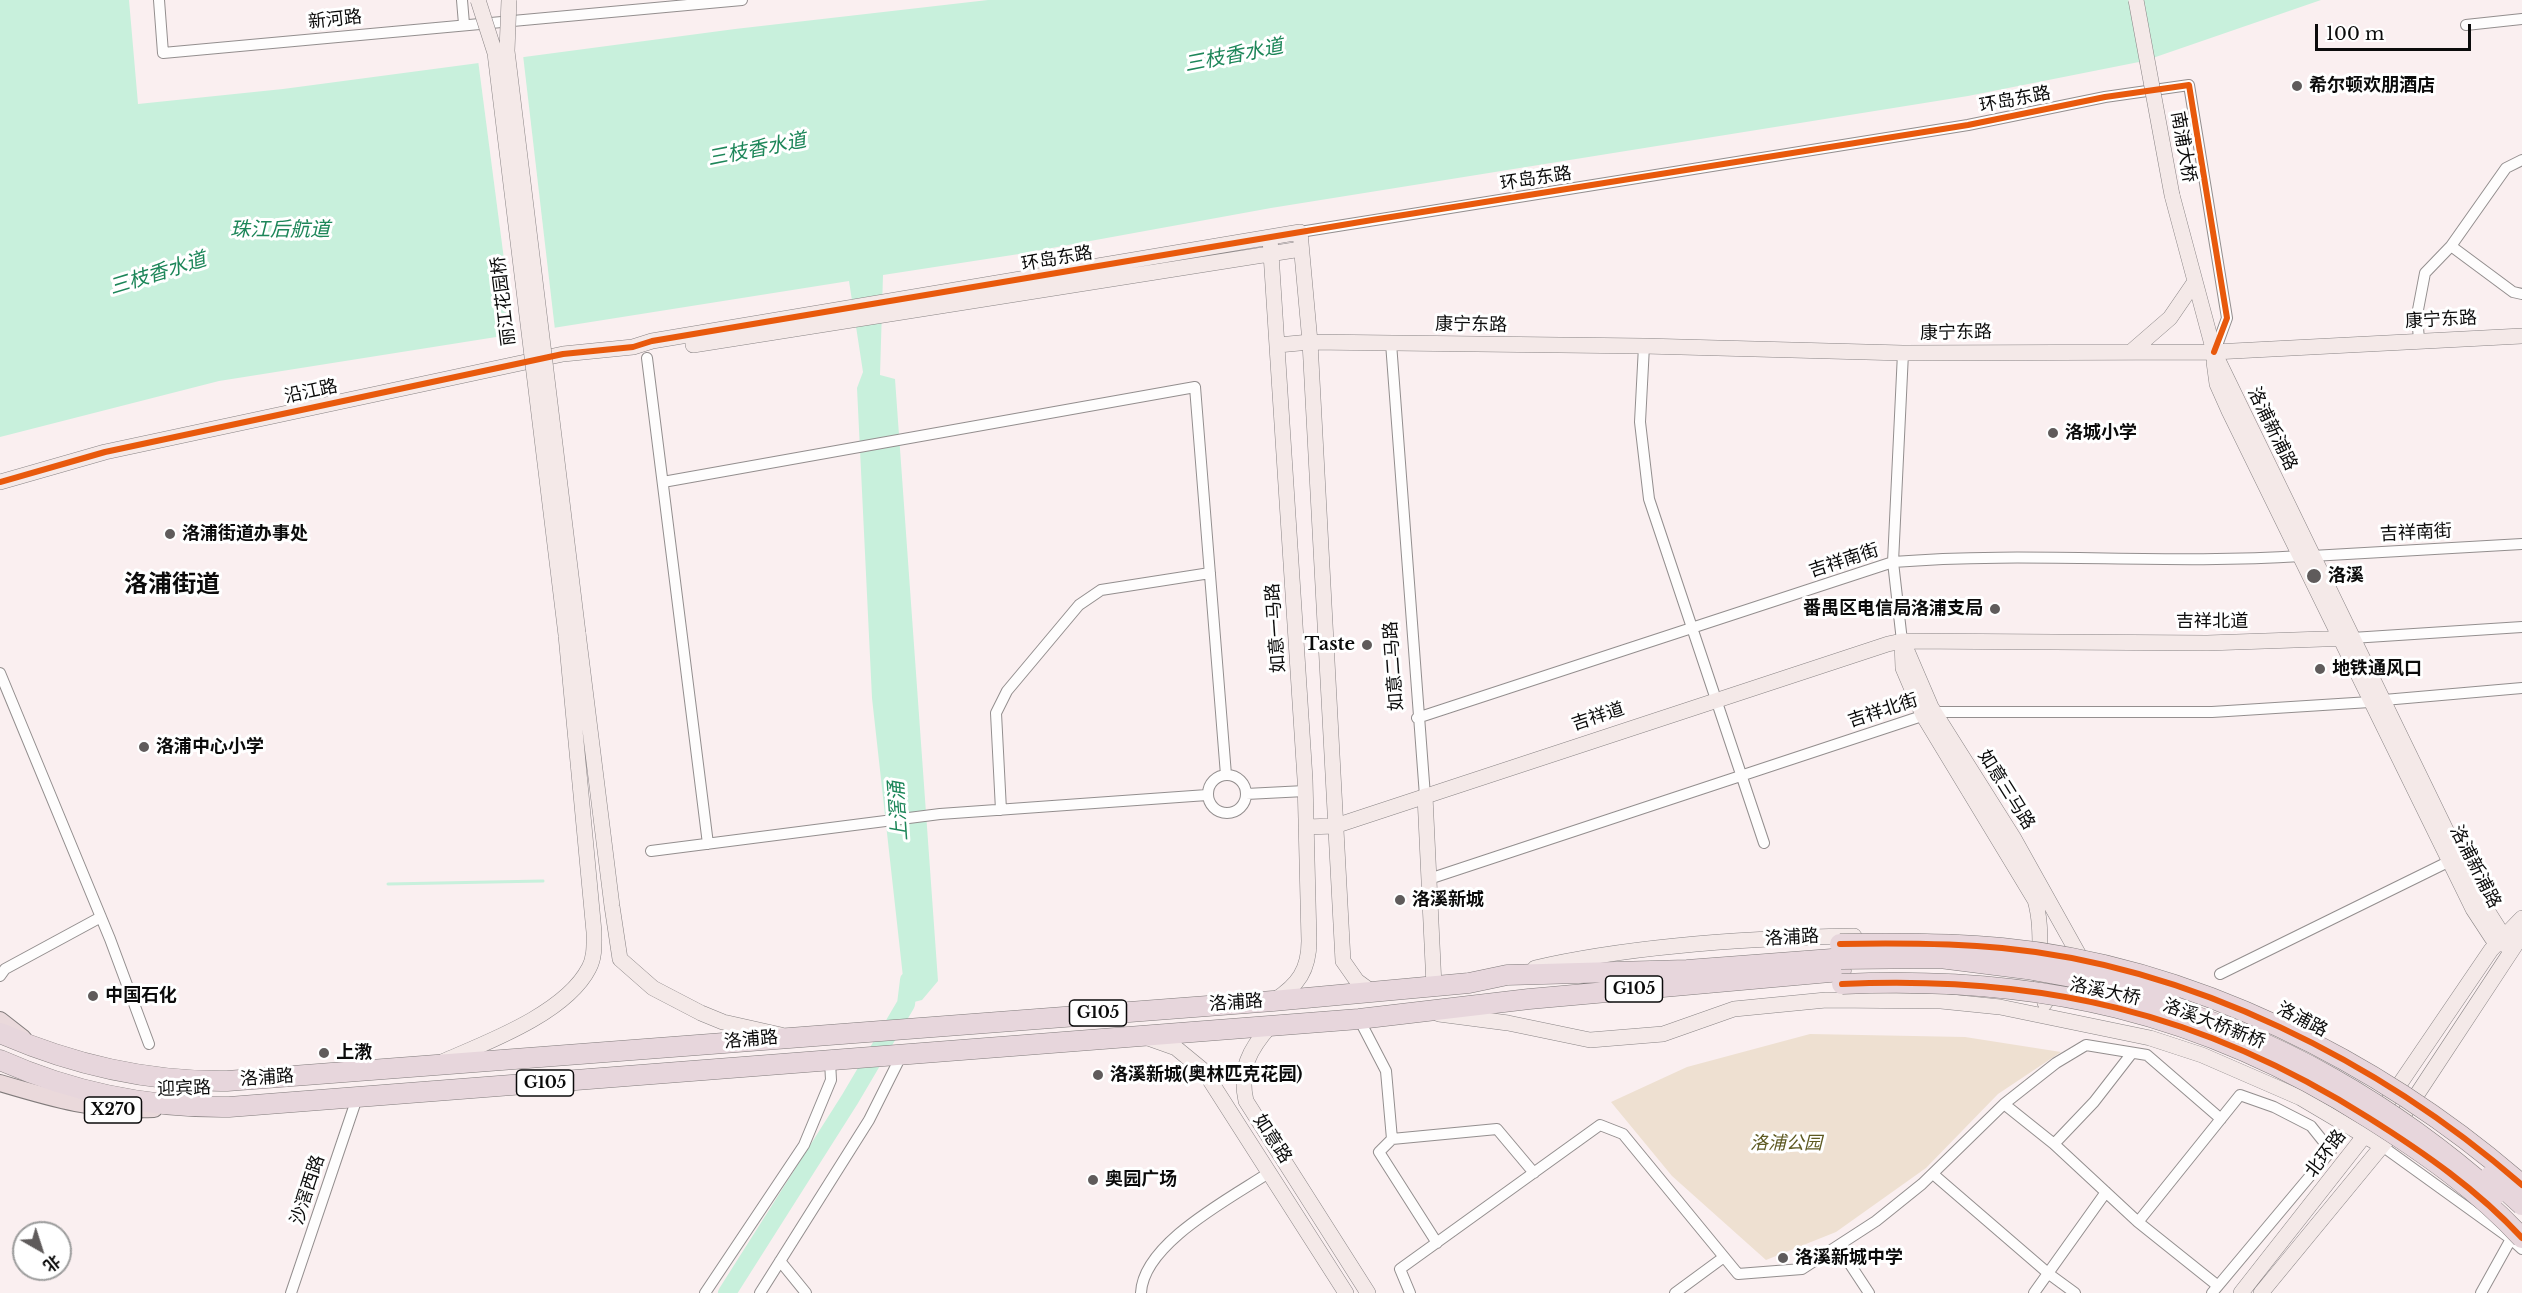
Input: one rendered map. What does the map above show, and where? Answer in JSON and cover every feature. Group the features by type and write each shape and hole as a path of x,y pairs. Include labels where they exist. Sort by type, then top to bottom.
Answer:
{"highway":[{"name":"洛溪大桥新桥","path":"1841,964 1944,944 2004,948 2062,957 2116,970 2208,998 2272,1023 2365,1070 2445,1122 2522,1183"},
{"name":"洛溪大桥","path":"1841,964 1906,957 1967,961 2138,989 2188,1003 2263,1032 2358,1081 2435,1133 2522,1205"},
{"path":"1507,975 1841,964"},
{"path":"1427,1013 1511,1010 1841,964"},
{"name":"洛溪大桥新桥","path":"1841,964 1944,982 2054,994 2135,1011 2203,1033 2301,1078 2403,1139 2488,1206 2517,1238"},
{"name":"洛溪大桥","path":"1841,964 1940,969 2026,978 2134,997 2186,1012 2294,1058 2391,1113 2461,1164 2522,1221"},
{"name":"洛浦路","path":"0,1033 115,1070 182,1080 249,1080 1273,1001 1434,986 1507,975"},
{"name":"洛浦路","path":"0,1060 65,1085 112,1097 166,1106 230,1107 1427,1013"}],"main road":[{"path":"0,1020 31,1044"},
{"name":"迎宾路","path":"0,1083 61,1101 96,1108 125,1110 230,1107"}],"street":[{"name":"新河路","path":"159,0 163,53 696,2 742,0"},
{"path":"462,0 464,24"},
{"name":"丽江花园桥","path":"478,0 495,53 572,634"},
{"name":"丽江花园桥","path":"509,0 507,51 572,634"},
{"name":"南浦大桥","path":"2136,0 2172,195 2194,283"},
{"path":"2466,26 2522,20"},
{"name":"环岛东路","path":"633,347 652,341 848,315 1271,245 1300,232 1968,125 2105,97 2189,85 2227,318 2214,352"},
{"path":"2419,340 2417,315 2425,273 2451,246 2506,168 2522,160"},
{"path":"1300,232 1310,342 1343,961 1357,981 1372,992"},
{"path":"1271,245 1301,249"},
{"name":"如意一马路","path":"1271,245 1305,791 1309,954 1300,979 1273,1001"},
{"path":"2451,246 2513,292 2522,294"},
{"path":"2132,351 2170,318 2194,283"},
{"name":"洛浦新浦路","path":"2194,283 2214,352 2214,371 2221,393 2307,556 2454,858 2505,942"},
{"name":"康宁东路","path":"1278,345 1310,342 1644,346 1903,353 2214,352 2522,336"},
{"name":"如意二马路","path":"1391,344 1417,718 1425,796 1434,986"},
{"path":"1644,346 1640,422 1649,499 1764,843"},
{"name":"沿江路","path":"0,482 105,452 357,397 563,354 633,347"},
{"name":"如意三马路","path":"1903,353 1893,562 1903,668 2028,886 2041,919 2040,985 2048,1016"},
{"path":"647,358 708,844"},
{"path":"663,482 1195,387 1226,775"},
{"name":"吉祥南街","path":"1417,718 1893,562 1941,559 2120,561 2307,556 2522,544"},
{"path":"1001,810 996,713 1007,691 1079,605 1101,590 1210,573"},
{"name":"吉祥北道","path":"1902,641 2015,644 2346,639 2522,627"},
{"path":"572,634 621,958 653,988 701,1014 723,1022 790,1037"},
{"path":"430,1066 499,1037 540,1015 579,982 590,967 594,932 572,634"},
{"name":"吉祥道","path":"1306,827 1335,826 1872,648 1902,641"},
{"path":"0,673 101,917 149,1044"},
{"name":"吉祥北街","path":"1429,879 1929,714 2212,712 2522,688"},
{"name":"如意三马路","path":"1929,714 2013,837 2080,957"},
{"path":"1226,775 1240,780 1246,794 1241,807 1227,814 1214,809 1208,795 1213,781 1226,775"},
{"path":"1246,794 1305,791"},
{"path":"651,851 928,815 1208,795"},
{"path":"2220,974 2454,858"},
{"path":"2,970 101,917"},
{"name":"北环路","path":"2241,1293 2365,1135 2522,918"},
{"name":"洛浦路","path":"1507,975 1592,957 1761,940 1878,935 2004,942 2039,947 2119,966 2210,994 2253,1012 2365,1068 2397,1088 2486,1150 2522,1183"},
{"name":"北环路","path":"2261,1293 2382,1146 2414,1099 2505,942 2522,935"},
{"path":"2000,1007 2011,1003 2016,991 2019,966 2013,950 2004,942"},
{"path":"2105,1028 2119,966"},
{"name":"洛浦路","path":"1427,1013 1508,1023 1590,1040 1663,1034 1734,1009 1826,1000 1894,1000 2000,1007 2105,1028 2176,1046 2239,1069 2301,1098 2382,1146"},
{"path":"1359,1019 1386,1071 1392,1139"},
{"name":"如意路","path":"1270,1026 1255,1043 1246,1059 1243,1073 1246,1101 1368,1293"},
{"name":"如意路","path":"1139,1036 1176,1048 1195,1061 1270,1172 1346,1293"},
{"path":"1410,1293 1401,1269 1600,1125 1623,1134 1738,1274 1802,1269 1876,1221 1933,1174 2004,1104 2056,1063 2086,1045 2147,1055 2221,1119"},
{"path":"2054,1144 2094,1102 2132,1053"},
{"path":"760,1293 869,1120 902,1054"},
{"path":"705,1293 804,1145 831,1080 830,1060"},
{"path":"2004,1104 2054,1144 2138,1222 2215,1289 2331,1151 2311,1126 2274,1107 2241,1095 2138,1222"},
{"name":"沙滘西路","path":"291,1293 357,1098"},
{"path":"1437,1243 1379,1152 1392,1139 1497,1129 1534,1173"},
{"path":"2382,1146 2517,1238 2522,1249"},
{"path":"1141,1293 1142,1281 1170,1238 1270,1172"},
{"path":"1933,1174 2049,1274 2075,1293"},
{"path":"2034,1293 2106,1192"},
{"path":"2481,1293 2517,1238"},
{"path":"1838,1246 1869,1293"},
{"path":"1675,1293 1724,1257"},
{"path":"780,1261 806,1293"}],"green space":[{"name":"洛浦公园","path":"1810,1034 1965,1037 2061,1052 1998,1094 1926,1168 1836,1232 1766,1260 1672,1176 1611,1102 1687,1067"}],"water":[{"name":"珠江后航道","path":"0,0 129,0 138,104 283,89 735,29 988,0 2321,0 2144,61 1968,96 1271,208 1019,254 883,275 880,375 895,379 938,981 922,1000 906,1004 872,698 857,388 863,372 849,281 219,381 0,437"}],"pier":[{"path":"523,55 555,330 514,336 478,60"}],"waterway":[{"path":"388,884 543,881"},
{"name":"上滘涌","path":"727,1293 850,1099 906,1004 909,980"}],"cycle path":[{"path":"0,482 105,452 563,354 633,347 652,341 1372,220 1968,125 2105,97 2189,85 2227,318 2214,352"},
{"path":"1840,944 1982,946 2073,958 2143,975 2212,998 2280,1027 2345,1061 2408,1099 2467,1140 2522,1185"},
{"path":"1842,984 1914,983 1984,986 2051,994 2117,1008 2181,1027 2244,1051 2306,1081 2369,1118 2410,1144 2449,1173 2505,1220 2522,1238"}],"place":[{"name":"希尔顿欢朋酒店","path":"2297,86"},
{"name":"洛城小学","path":"2053,433"},
{"name":"洛浦街道办事处","path":"170,534"},
{"name":"洛溪","path":"2314,576"},
{"name":"番禺区电信局洛浦支局","path":"1995,609"},
{"name":"Taste","path":"1367,645"},
{"name":"地铁通风口","path":"2320,669"},
{"name":"洛浦中心小学","path":"144,747"},
{"name":"洛溪新城","path":"1400,900"},
{"name":"中国石化","path":"93,996"},
{"name":"上漖","path":"324,1053"},
{"name":"洛溪新城(奥林匹克花园)","path":"1098,1075"},
{"name":"奥园广场","path":"1093,1180"},
{"name":"洛溪新城中学","path":"1783,1258"}],"district":[{"name":"洛浦街道","path":"172,585"}],"water label":[{"name":"三枝香水道","path":"1234,56"},
{"name":"三枝香水道","path":"757,150"},
{"name":"三枝香水道","path":"158,274"}]}
